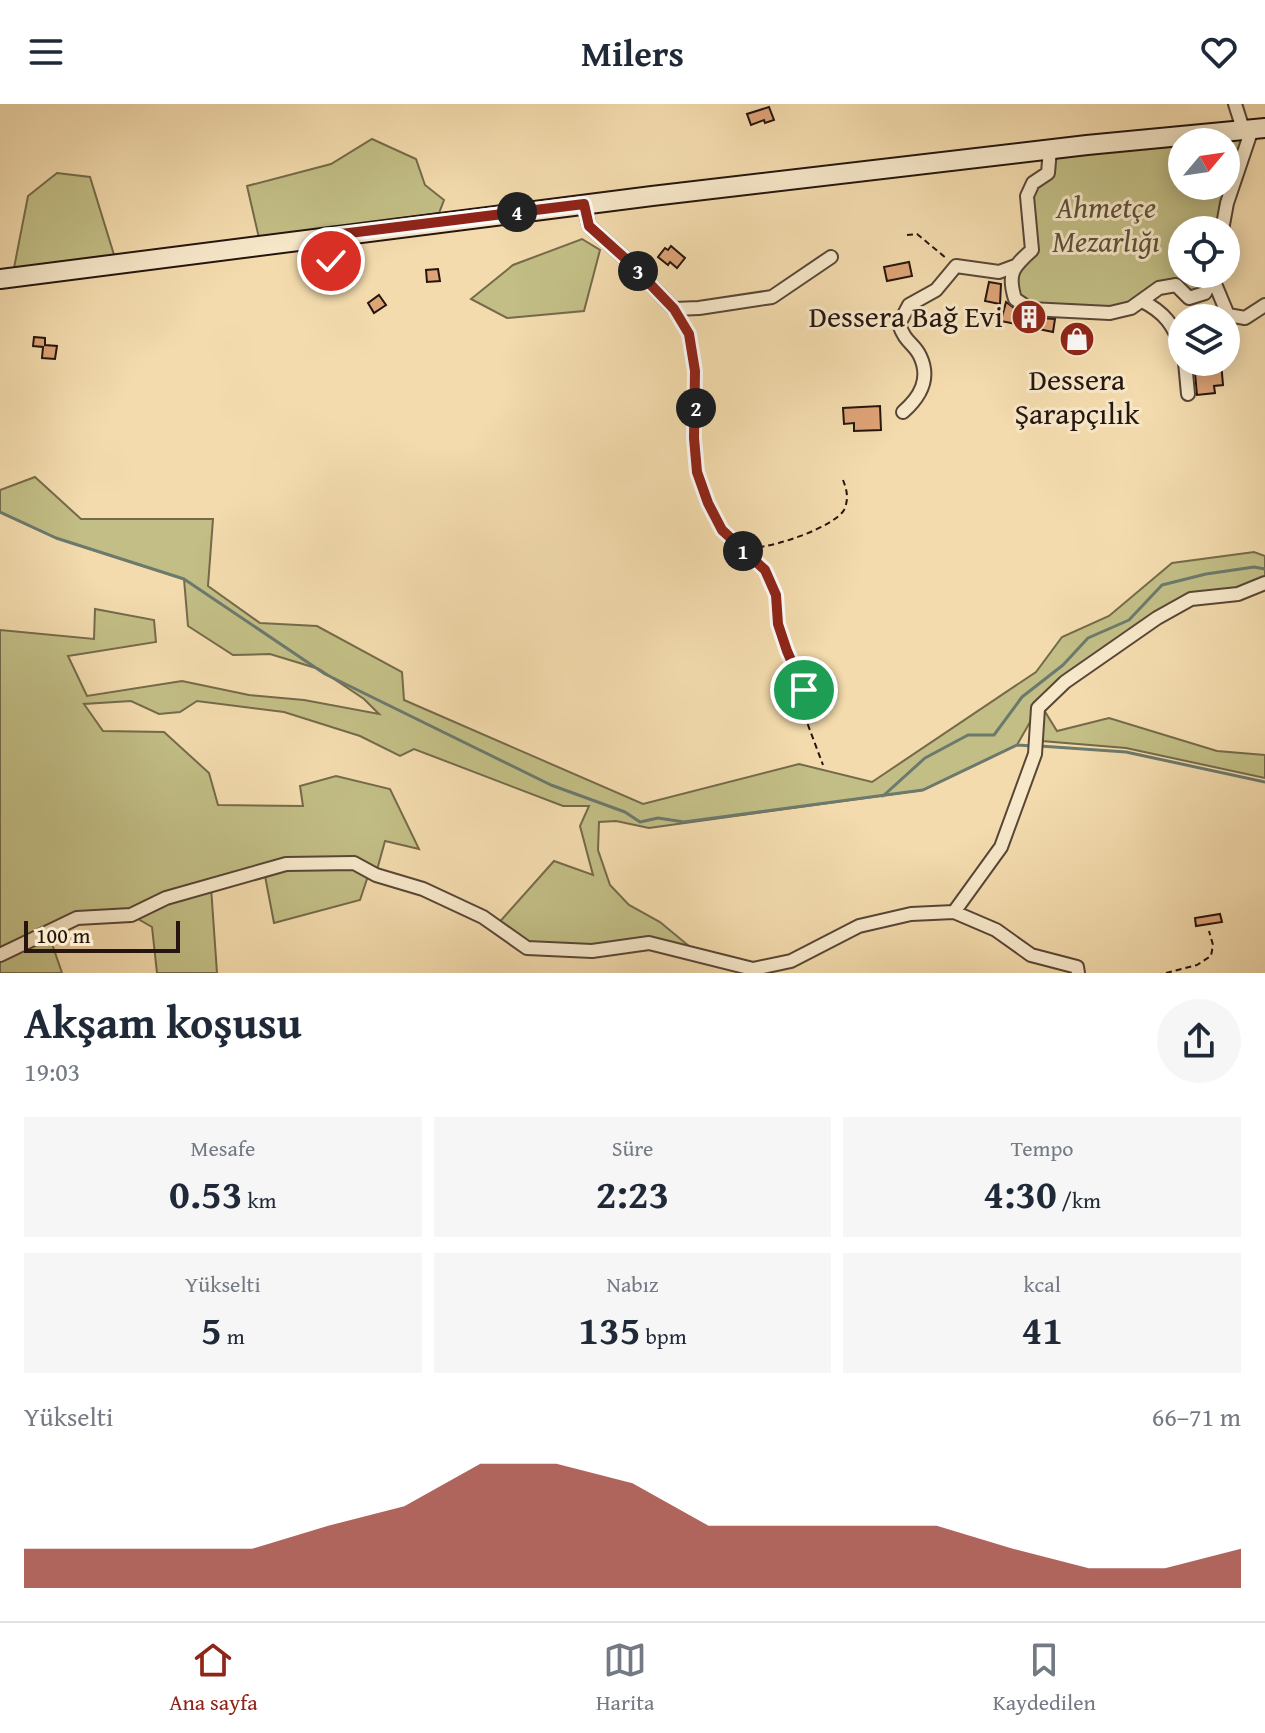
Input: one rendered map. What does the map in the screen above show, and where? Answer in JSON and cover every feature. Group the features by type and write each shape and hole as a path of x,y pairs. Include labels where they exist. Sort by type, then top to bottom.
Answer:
{"street":[{"path":"1235,104 1253,129"},
{"path":"0,279 584,204 1050,149 1253,129"},
{"path":"1225,216 1253,129"},
{"path":"903,412 919,398 924,374 919,354 904,339 899,324 909,305 936,290 956,266 999,272 1015,266 1032,250 1027,196 1033,183 1048,173 1050,149"},
{"path":"584,204 589,226 674,309 772,297 831,257"},
{"path":"1015,266 1010,283 1015,299 1030,309 1110,313 1131,308 1159,288 1168,286"},
{"path":"1179,288 1189,298 1205,293 1207,288"},
{"path":"1217,288 1228,315 1245,318 1265,305"},
{"path":"1142,301 1161,311 1168,320"},
{"path":"1186,376 1188,394"},
{"path":"954,912 1001,847 1035,754 1038,708 1065,682 1157,618 1191,599 1238,594 1265,583"},
{"path":"0,955 77,918 131,915 166,898 286,864 354,863 376,875 423,889 483,917 527,948 592,951 649,943 753,969 791,961 859,926 911,914 954,912 996,930 1031,955 1077,967 1078,973"}],"path":[{"path":"907,235 917,234 956,266"},
{"path":"328,294 326,280 333,235"},
{"path":"674,309 689,334 695,371 697,472 722,530 765,570 776,595 778,624 804,690 808,725 823,765"},
{"path":"735,544 755,548 782,543 826,525 844,511 848,493 843,480"},
{"path":"1166,973 1197,965 1211,956 1213,945 1209,931"}],"green space":[{"name":"Ahmetçe Mezarlığı","path":"1240,137 1249,137 1240,164"},
{"path":"372,139 416,159 425,185 444,200 439,213 259,238 247,186 331,164"},
{"name":"Ahmetçe Mezarlığı","path":"1168,142 1168,200 1228,200 1225,216 1168,216 1168,286 1160,288 1131,308 1110,313 1030,309 1015,299 1012,277 1020,261 1032,250 1027,196 1033,183 1048,173 1050,156"},
{"path":"57,173 90,177 115,258 14,268 28,196"},
{"path":"582,239 600,250 584,311 507,318 471,299 513,265"},
{"name":"Ahmetçe Mezarlığı","path":"1179,288 1207,288 1205,293 1189,298"},
{"path":"35,477 81,519 213,519 208,586 260,623 317,626 402,672 404,700 643,804 799,764 872,782 1036,672 1062,637 1109,616 1172,563 1254,552 1265,556 1265,583 1191,599 1038,708 1017,745 923,790 649,828 616,821 599,822 598,850 610,885 629,905 660,922 701,956 649,943 527,948 496,926 554,861 593,875 580,826 589,806 563,806 414,749 400,756 360,736 284,712 197,701 180,712 159,714 131,701 84,704 103,731 164,732 209,773 218,805 303,806 300,786 336,776 390,789 419,849 385,841 377,870 356,857 282,860 211,887 217,973 157,973 152,927 131,915 77,918 48,932 62,973 0,973 0,630 94,639 95,609 154,620 156,642 68,656 87,696 182,681 249,695 304,700 379,714 364,699 319,669 270,654 233,655 188,626 184,579 56,538 0,512 0,490"},
{"path":"1044,710 1057,731 1109,718 1217,751 1265,755 1265,778 1126,748 1042,741"},
{"path":"351,867 368,876 360,900 274,923 265,876 288,869"}],"building":[{"path":"769,107 774,120 751,125 747,114"},
{"path":"671,246 685,258 677,268 658,257"},
{"path":"909,262 912,276 887,281 884,267"},
{"path":"438,269 440,281 427,282 426,270"},
{"path":"989,282 1001,284 1000,304 985,301"},
{"path":"379,295 386,305 374,313 368,303"},
{"name":"Dessera Bağ Evi","path":"1006,302 1026,317 1055,319 1053,332 1001,321"},
{"path":"34,337 45,338 45,345 57,346 55,359 42,358 43,347 33,346"},
{"path":"1195,376 1222,376 1223,385 1214,386 1215,393 1197,395"},
{"path":"880,406 881,430 854,431 854,423 844,424 843,408"},
{"path":"1220,914 1222,922 1196,926 1195,918"}],"waterway":[{"path":"0,512 56,538 184,579 325,674 551,785 625,812 640,822 658,818 684,822 923,790 1017,745 1033,746"},
{"path":"883,796 925,758 968,735 994,735 1022,697 1063,665 1088,638 1129,620 1162,585 1206,574 1254,567 1265,569"},
{"path":"1040,746 1126,752 1265,782"}],"place":[{"name":"Dessera Bağ Evi","path":"1029,317"},
{"name":"Dessera Şarapçılık","path":"1077,339"}],"route":[{"path":"331,261 333,235 584,204 589,226 674,309 689,334 695,371 697,472 722,530 765,570 776,595 778,624 804,690"}]}
